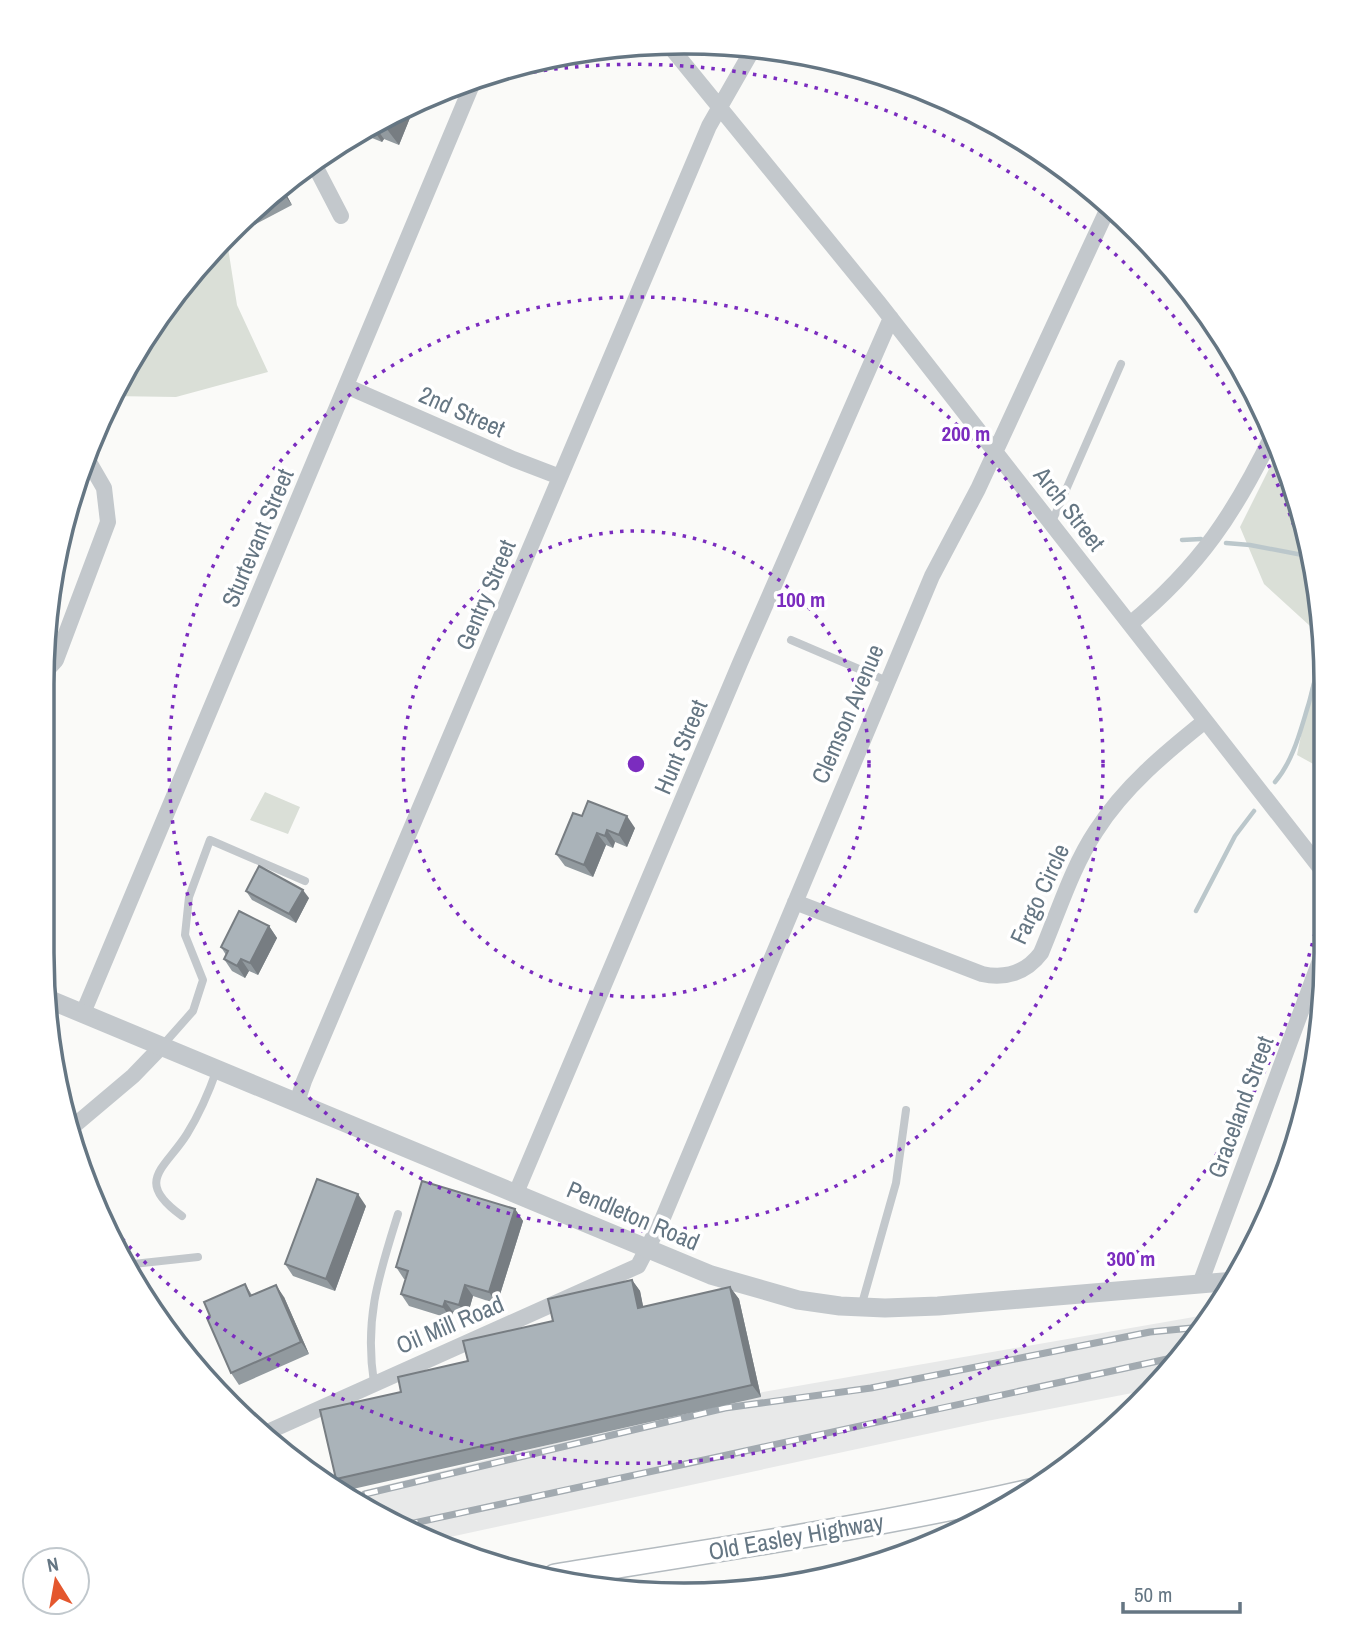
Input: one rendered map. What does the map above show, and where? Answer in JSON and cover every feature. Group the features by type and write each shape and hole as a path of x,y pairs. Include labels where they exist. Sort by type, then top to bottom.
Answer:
{"main road":[{"name":"Old Easley Highway","path":"574,1573 823,1534 998,1498"}],"street":[{"name":"Arch Street","path":"677,54 891,318 1314,860"},
{"name":"Gentry Street","path":"297,1102 421,803 720,106 748,58"},
{"name":"Sturtevant Street","path":"83,1013 469,93"},
{"path":"318,172 341,216"},
{"name":"Clemson Avenue","path":"648,1248 932,576 995,452 1104,216"},
{"name":"Hunt Street","path":"516,1194 740,663 891,318"},
{"name":"2nd Street","path":"346,386 560,477"},
{"path":"1130,624 1161,598 1205,551 1229,516 1267,446"},
{"path":"55,661 108,522 104,488 93,469"},
{"name":"Fargo Circle","path":"795,902 982,974 1002,976 1017,973 1041,953 1084,852 1111,809 1132,785 1205,720"},
{"name":"Graceland Street","path":"1200,1284 1313,980"},
{"name":"Pendleton Road","path":"57,1003 711,1275 798,1300 861,1307 939,1306 1220,1282"},
{"path":"78,1122 133,1076 161,1047"},
{"name":"Oil Mill Road","path":"273,1429 638,1266 648,1248"}],"lane":[{"path":"1051,524 1121,364"},
{"path":"791,640 887,681"},
{"path":"161,1047 193,1011 203,980 185,935 190,897 210,840 305,881"},
{"path":"183,1216 162,1201 157,1189 158,1175 166,1158 186,1137 200,1112 216,1069"},
{"path":"861,1307 896,1183 906,1110"},
{"path":"374,1383 369,1353 371,1317 384,1258 398,1214"},
{"path":"137,1264 198,1257"}],"shaded area":[{"path":"228,250 237,305 268,372 176,397 124,396 160,334 184,301"},
{"path":"1273,462 1302,561 1310,626 1264,584 1240,527"},
{"path":"1314,674 1314,764 1297,755"},
{"path":"265,792 300,807 288,834 250,820"},
{"path":"1198,1316 1134,1393 987,1421 449,1537 405,1518 358,1492 763,1392"}],"building":[{"path":"588,801 627,816 619,835 607,830 605,836 597,833 584,865 556,854 573,813 582,816"},
{"path":"259,866 303,890 289,914 246,891"},
{"path":"239,911 269,926 250,963 241,959 237,966 224,959 228,951 221,947"},
{"path":"317,1179 358,1194 326,1279 285,1264"},
{"path":"422,1181 515,1209 489,1292 465,1285 459,1305 445,1301 443,1307 401,1294 408,1271 396,1267"},
{"path":"632,1280 638,1308 730,1287 752,1385 336,1478 320,1410 401,1392 398,1377 468,1361 463,1341 553,1321 548,1299"},
{"path":"245,1284 250,1296 276,1285 301,1342 231,1373 207,1318 210,1316 204,1302"}],"waterway":[{"path":"1182,540 1201,539"},
{"path":"1226,543 1300,555"},
{"path":"1275,782 1291,756 1314,683"},
{"path":"1196,911 1235,836 1254,811"}],"railway":[{"path":"365,1494 725,1408 871,1388 1150,1332 1190,1328"},
{"path":"416,1523 1164,1360"}]}
